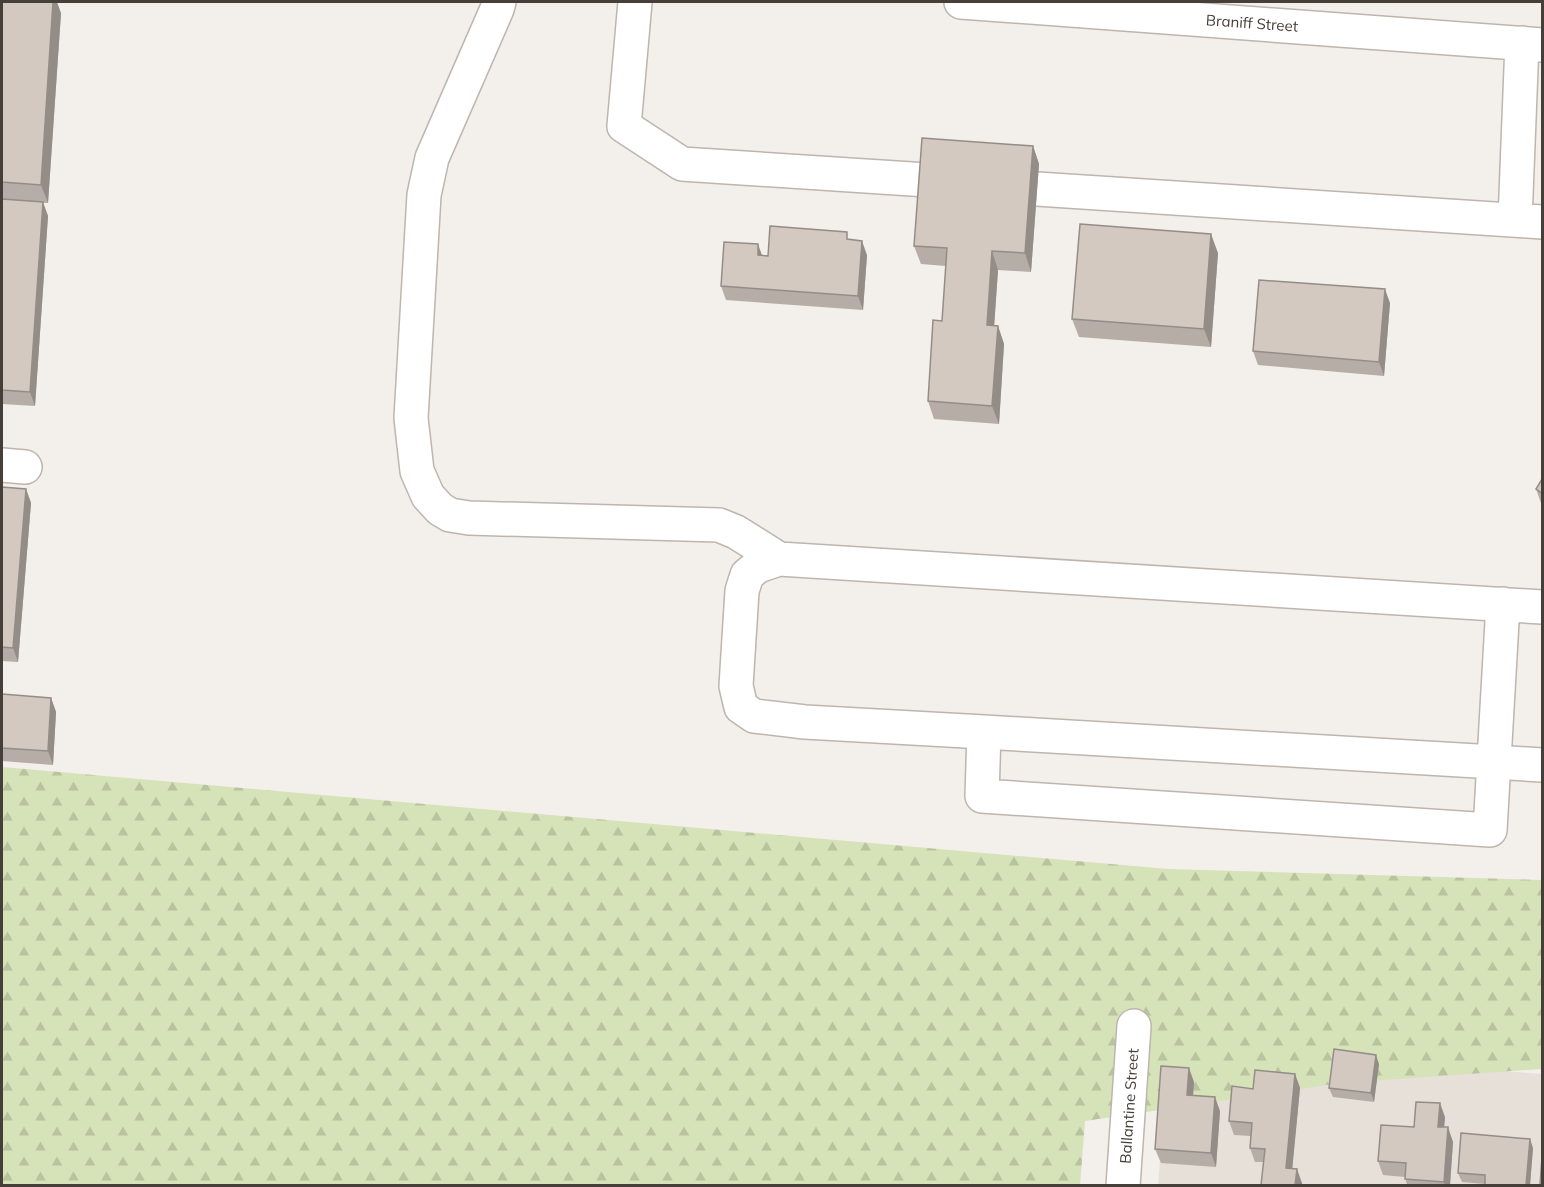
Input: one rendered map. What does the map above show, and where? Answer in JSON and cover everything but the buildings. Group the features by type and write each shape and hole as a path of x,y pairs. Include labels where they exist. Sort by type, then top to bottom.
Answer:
{"street":[{"path":"499,2 432,158 424,195 411,418 417,471 428,496 440,510 450,515 469,518 719,525 736,532 779,559"},
{"path":"635,2 624,126 682,164 927,180"},
{"name":"Braniff Street","path":"962,2 1532,44"},
{"path":"1038,189 1529,221 1532,44"},
{"path":"1542,607 779,559 758,566 747,575 742,591 736,686 741,707 754,716 805,722 1542,765"},
{"path":"984,732 981,796 1490,830 1503,604"},
{"name":"Ballantine Street","path":"1123,1185 1134,1026"}],"shaded area":[{"path":"1169,1046 1542,1074 1542,1185 1158,1186"}],"green space":[{"path":"2,767 1168,869 1542,880 1542,1069 1340,1083 1085,1121 1080,1185 2,1185"}]}
